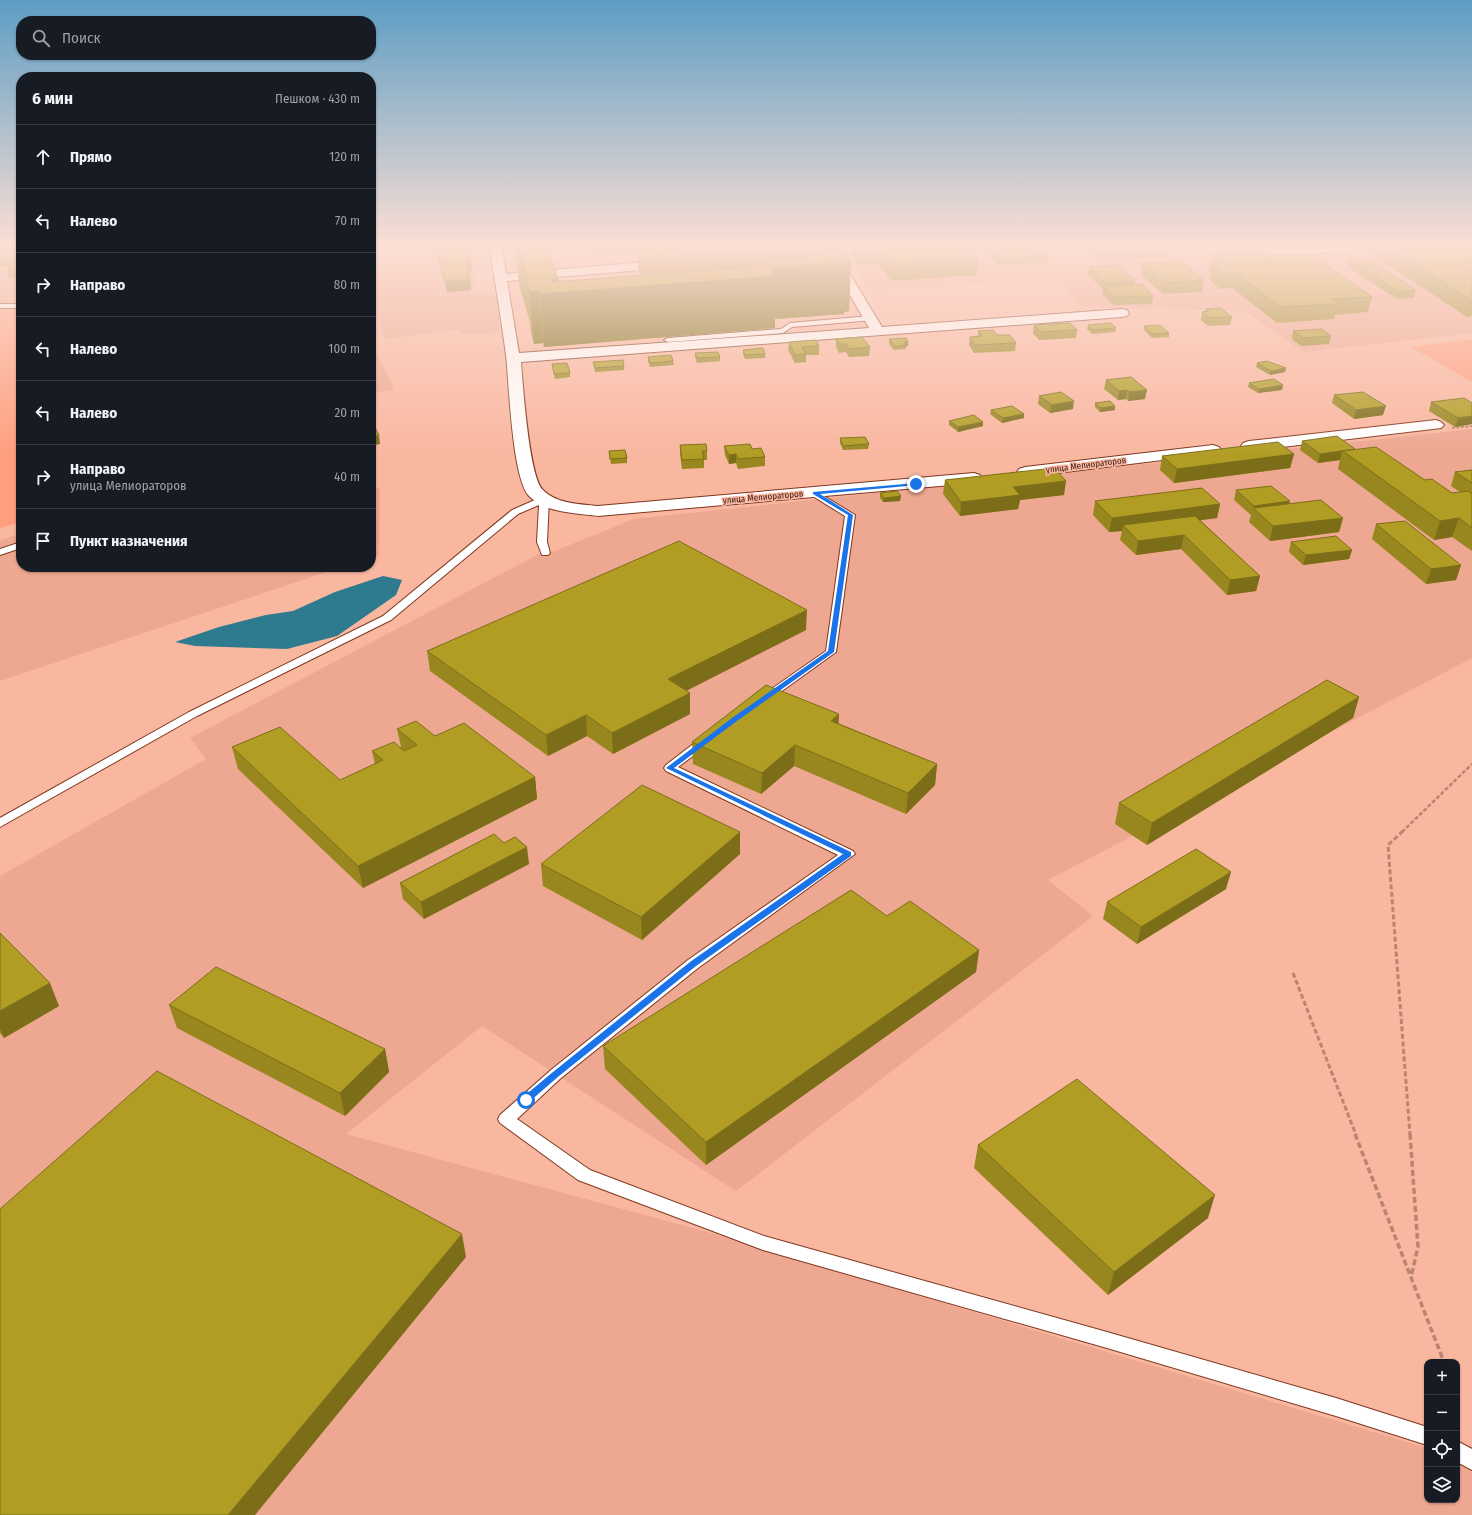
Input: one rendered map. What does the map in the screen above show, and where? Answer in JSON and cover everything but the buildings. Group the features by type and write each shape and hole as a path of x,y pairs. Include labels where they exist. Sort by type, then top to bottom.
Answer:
{"street":[{"name":"улица Мелиораторов","path":"507,315 513,358 518,412 528,471 534,491 544,499 564,507 598,511 814,493 986,476"},
{"path":"868,315 878,332"},
{"path":"513,358 668,341 878,332 1100,315"},
{"name":"улица Мелиораторов","path":"1009,474 1436,424"}],"lane":[{"path":"668,341 783,331 790,325 870,318"},
{"path":"754,706 831,652 850,515 814,493"},
{"path":"0,823 193,714 387,618 515,512 544,499 542,542 545,553"},
{"path":"0,552 16,547"},
{"path":"717,733 670,768 848,854 693,964 556,1074 506,1119 584,1175 763,1243 1107,1340 1336,1407 1424,1435"},
{"path":"1460,1453 1472,1460"}],"path":[{"path":"1411,1277 1418,1247 1388,845 1472,764"},
{"path":"1293,973 1443,1359"}],"shaded area":[{"path":"0,315 16,315 16,523 0,528"},
{"path":"376,315 499,315 499,332 460,335 460,329 385,339"},
{"path":"1250,315 1472,315 1472,333 1303,352"},
{"path":"1472,339 1472,382 1411,347"},
{"path":"376,352 394,390 376,392"},
{"path":"1472,429 1472,658 1048,880 1093,916 736,1191 482,1026 346,1134 704,1231 1424,1447 1424,1503 1460,1503 1461,1458 1472,1474 1472,1515 0,1515 0,876 206,759 190,738 541,553 555,551 634,519"},
{"path":"376,488 380,488 379,555 376,556"},
{"path":"16,535 16,572 327,572 0,681 0,541"}],"water":[{"path":"383,576 402,580 396,595 337,636 287,649 195,646 175,642 219,627 266,615 293,611 335,592"}],"route":[{"path":"526,1100 556,1074 693,964 848,854 670,768 734,719 831,652 850,515 814,493 916,484"}]}
